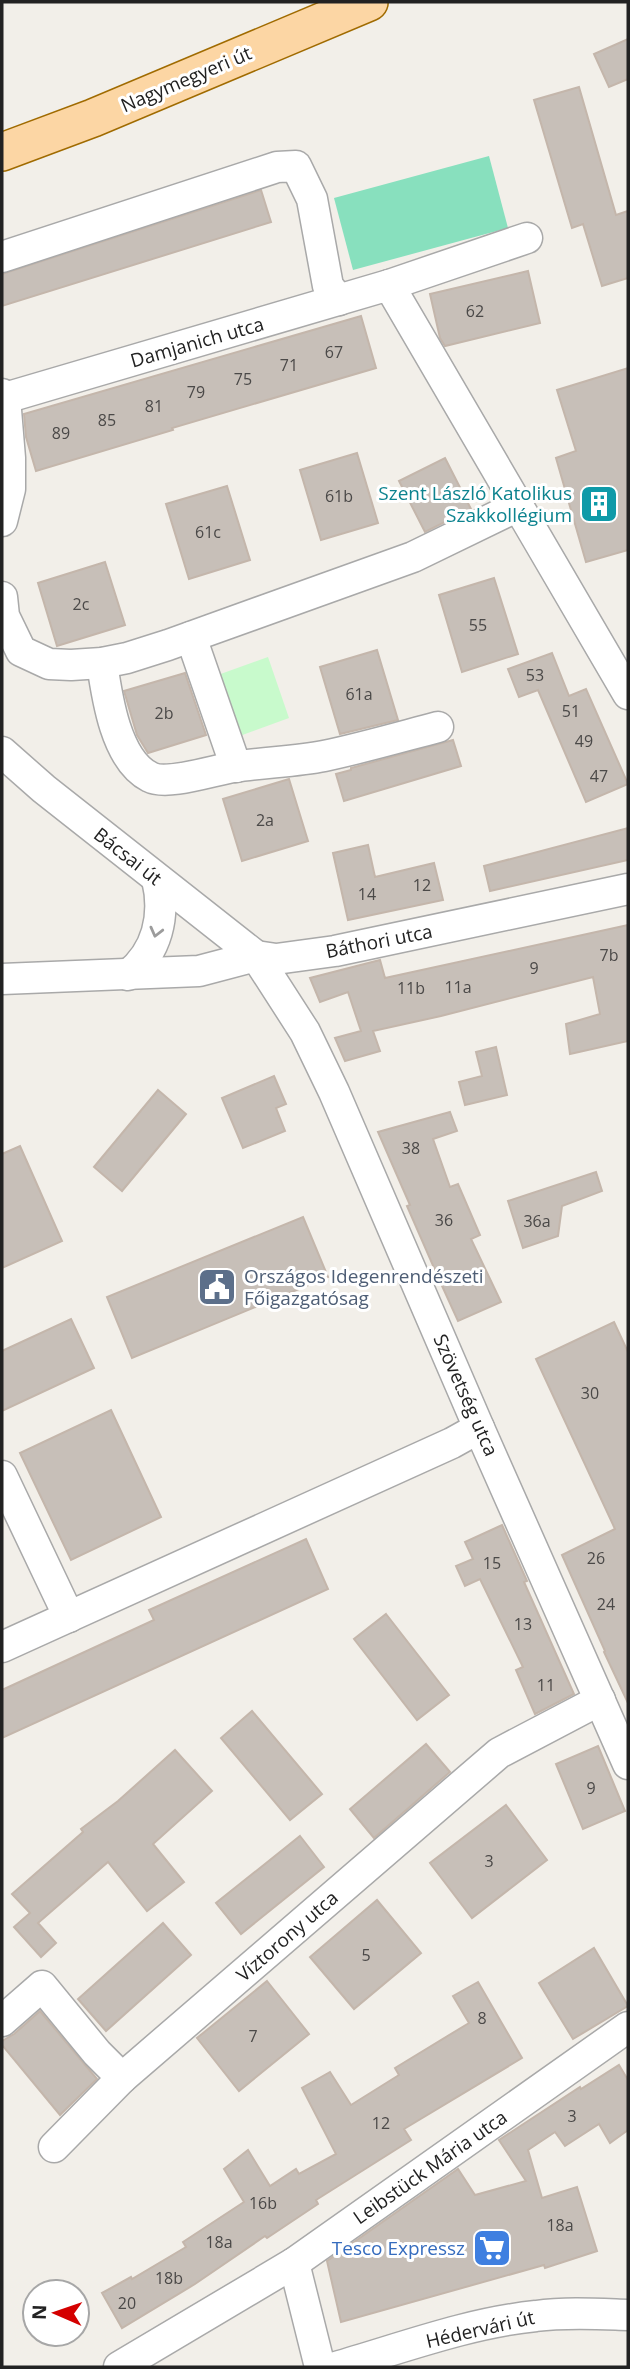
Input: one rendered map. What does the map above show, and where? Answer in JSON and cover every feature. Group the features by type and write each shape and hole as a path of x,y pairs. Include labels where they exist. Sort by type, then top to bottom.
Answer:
{"main road":[{"name":"Nagymegyeri út","path":"2,152 93,118 369,2"}],"street":[{"path":"2,257 277,167 296,166 312,199 328,286 339,300"},
{"name":"Damjanich utca","path":"4,396 389,285 527,239"},
{"path":"389,285 628,694"},
{"path":"2,521 10,489 4,396"},
{"path":"2,597 4,616 21,651 49,664 71,666 102,663 127,658 191,636 413,556 518,506"},
{"path":"191,636 236,767"},
{"path":"102,663 106,691 123,751 134,765 151,778 166,780 236,767 323,757 438,727"},
{"name":"Bácsai út","path":"2,752 44,789 256,956"},
{"path":"128,975 141,964 155,939 160,906 157,879"},
{"name":"Báthori utca","path":"2,979 199,971 256,956 276,959 335,951 628,889"},
{"name":"Szövetség utca","path":"256,956 305,1032 334,1092 628,1764"},
{"path":"2,1647 452,1443 479,1428"},
{"path":"2,1476 69,1616"},
{"name":"Víztorony utca","path":"54,2147 122,2078 499,1753 600,1700"},
{"path":"2,2021 42,1986 97,2053 122,2078"},
{"name":"Leibstück Mária utca","path":"119,2367 294,2263 628,2027"},
{"path":"294,2263 320,2367"},
{"name":"Hédervári út","path":"336,2367 472,2327 536,2315 628,2315"}],"green space":[{"path":"489,156 508,228 353,270 334,198"},
{"path":"268,657 289,718 237,737 215,676"}],"building":[{"path":"628,39 628,79 609,87 594,54"},
{"path":"579,87 616,215 628,211 628,278 602,286 583,224 572,228 534,100"},
{"path":"261,190 271,222 2,306 2,274"},
{"path":"528,271 540,323 445,346 440,338 430,294"},
{"path":"361,316 376,368 36,471 26,437 24,414"},
{"name":"Szent László Katolikus Szakkollégium","path":"628,368 628,550 586,562 556,458 576,451 557,390"},
{"path":"357,453 378,523 321,540 300,470"},
{"path":"445,458 471,509 425,532 399,481"},
{"path":"227,486 250,560 189,579 166,504"},
{"path":"105,562 125,625 57,646 38,583"},
{"path":"494,578 518,654 462,672 439,595"},
{"path":"377,650 398,720 340,734 320,667"},
{"path":"552,653 569,696 586,689 628,784 586,802 538,690 519,697 508,669"},
{"path":"185,673 206,735 148,753 137,735 124,691"},
{"path":"453,740 461,766 344,801 336,774"},
{"path":"289,779 308,841 242,861 223,799"},
{"path":"628,828 628,860 490,891 484,866"},
{"path":"368,845 375,877 434,863 443,900 348,920 333,853"},
{"path":"628,925 628,1041 570,1054 566,1024 600,1014 593,977 373,1031 380,1051 345,1061 335,1038 361,1031 348,992 320,1002 310,978 380,960 385,978"},
{"path":"496,1047 507,1095 465,1105 459,1082 482,1076 476,1052"},
{"path":"274,1076 286,1104 276,1108 285,1131 243,1148 222,1098"},
{"path":"158,1090 186,1114 122,1191 94,1167"},
{"path":"450,1112 457,1131 433,1139 450,1187 458,1184 480,1235 471,1239 501,1302 458,1321 407,1206 410,1205 378,1132"},
{"path":"20,1146 62,1241 2,1268 2,1154"},
{"path":"596,1172 602,1191 562,1206 558,1236 523,1248 508,1201"},
{"name":"Országos Idegenrendészeti Főigazgatósag","path":"303,1217 328,1277 132,1358 107,1297"},
{"path":"71,1319 94,1368 2,1411 2,1351"},
{"path":"614,1322 628,1352 628,1703 562,1555 615,1529 536,1359"},
{"path":"111,1410 161,1517 71,1560 20,1453"},
{"path":"502,1525 527,1581 524,1582 574,1694 535,1714 516,1670 523,1667 480,1579 465,1586 456,1566 473,1559 465,1542"},
{"path":"306,1539 328,1589 2,1738 2,1690 154,1620 149,1610"},
{"path":"386,1614 449,1695 417,1720 354,1639"},
{"path":"252,1711 322,1794 290,1820 221,1738"},
{"path":"426,1744 450,1772 374,1838 350,1809"},
{"path":"598,1746 625,1811 583,1829 556,1764"},
{"path":"175,1750 212,1791 153,1844 184,1882 147,1911 108,1862 38,1923 56,1943 41,1957 14,1927 30,1913 12,1894 83,1832 81,1829 118,1801"},
{"path":"506,1805 547,1860 472,1918 430,1863"},
{"path":"300,1836 324,1867 241,1934 216,1903"},
{"path":"377,1900 421,1953 354,2009 310,1957"},
{"path":"163,1923 191,1955 106,2031 78,1999"},
{"path":"594,1948 628,2006 573,2039 539,1983"},
{"path":"267,1981 309,2034 239,2091 197,2038"},
{"path":"478,1982 522,2058 404,2129 411,2140 316,2200 318,2204 267,2238 265,2236 195,2284 122,2328 102,2293 131,2277 132,2279 186,2247 183,2242 244,2202 224,2169 248,2150 270,2186 296,2169 299,2174 336,2154 302,2088 330,2072 351,2105 399,2075 395,2068 469,2023 453,1996"},
{"path":"40,2011 97,2079 60,2115 2,2045 2,2041"},
{"path":"619,2065 628,2080 628,2130 610,2143 599,2124 565,2146 555,2132 528,2150 542,2198 577,2187 597,2251 545,2268 544,2265 341,2322 327,2261 458,2169 475,2195 526,2181 499,2140"}],"place":[{"name":"Szent László Katolikus Szakkollégium","path":"599,504"},
{"name":"Országos Idegenrendészeti Főigazgatósag","path":"217,1287"},
{"name":"Tesco Expressz","path":"492,2248"}]}
